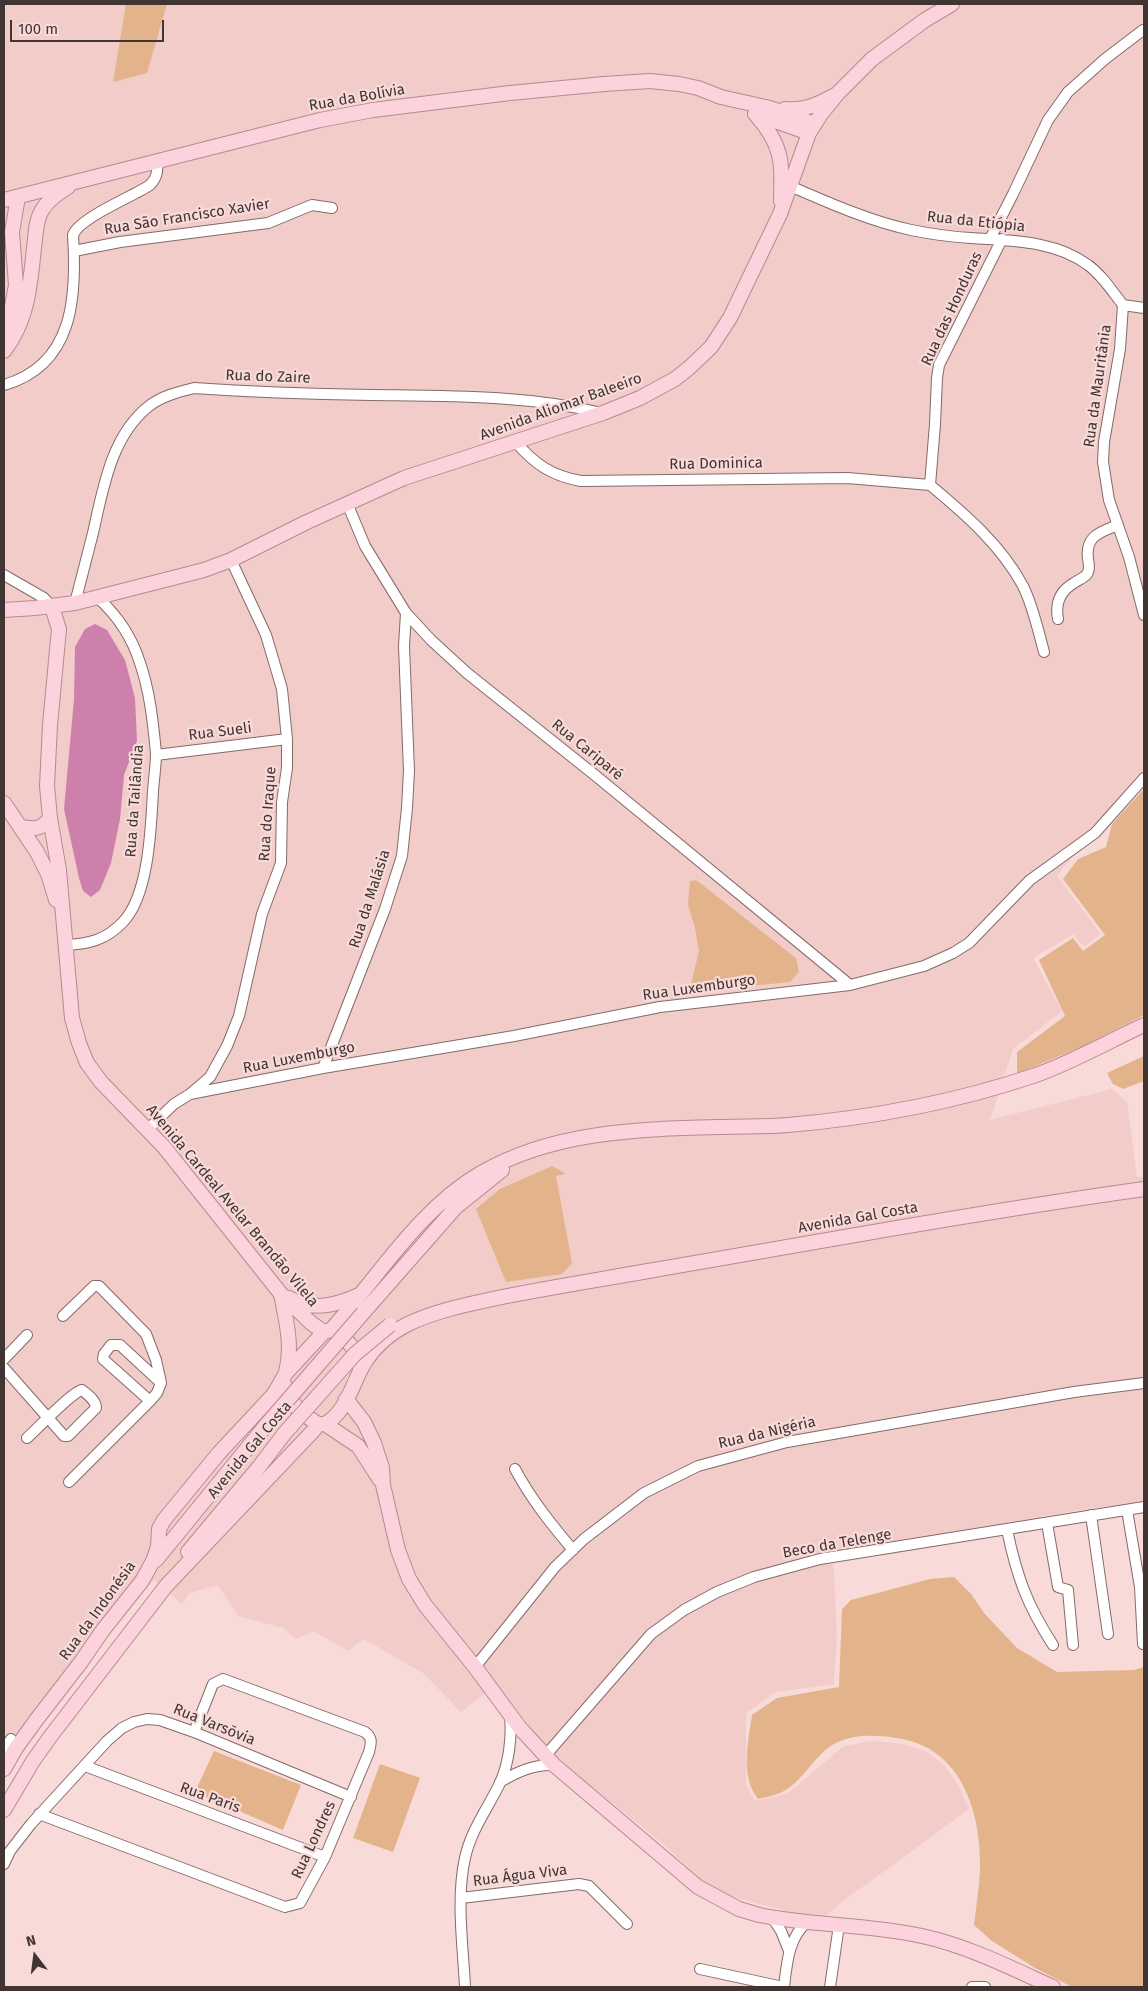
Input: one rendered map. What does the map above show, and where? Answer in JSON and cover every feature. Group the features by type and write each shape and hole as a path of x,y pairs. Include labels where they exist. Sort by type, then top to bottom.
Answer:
{"main road":[{"name":"Avenida Aliomar Baleeiro","path":"4,610 75,603 184,576 231,560 347,503 404,478 602,413 659,389 689,368 712,347 730,318 780,214 812,129 838,93 884,50 925,20 952,4"},
{"name":"Rua da Bolívia","path":"4,200 320,120 373,110 510,93 604,84 650,81 679,84 721,97 770,108 812,129"},
{"path":"770,108 803,109 816,105 838,93"},
{"name":"Rua da Bolívia","path":"721,97 756,115 812,129"},
{"path":"756,115 770,132 778,149 781,163 780,214"},
{"path":"4,351 18,331 25,311 30,288 37,222 42,211 56,195 82,180"},
{"path":"4,330 10,317 16,285 8,227 20,196 29,204 37,222"},
{"name":"Avenida Cardeal Avelar Brandão Vilela","path":"52,606 59,629 48,758 50,818 59,870 72,1018 79,1043 87,1063 101,1082 148,1129 282,1294 311,1323 348,1341 355,1351 358,1360 358,1375"},
{"path":"4,803 48,874 64,927"},
{"path":"20,828 36,829 44,825 50,818"},
{"path":"151,1566 268,1424 456,1208 476,1189 524,1153 575,1139 615,1132 787,1125 852,1117 977,1093 1034,1076 1070,1061 1144,1025"},
{"name":"Rua da Indonésia","path":"285,1374 328,1331 429,1215 457,1189 504,1161 524,1153"},
{"name":"Avenida Gal Costa","path":"166,1586 314,1430 336,1415 358,1375 380,1343 400,1328 427,1316 482,1301 898,1227 1144,1189"},
{"name":"Avenida Gal Costa","path":"166,1586 176,1567 197,1539 259,1467 284,1434 341,1368 390,1325 404,1317 437,1304 504,1289 548,1283 577,1284"},
{"path":"282,1294 295,1301 317,1306 336,1304 362,1293"},
{"name":"Rua da Indonésia","path":"4,1769 31,1727 142,1581 151,1566 158,1547 159,1529 164,1520 219,1453 274,1394 285,1374 288,1362 289,1343 282,1294"},
{"name":"Rua da Indonésia","path":"285,1374 287,1392 294,1406 300,1412 321,1424"},
{"path":"346,1399 364,1422 374,1443 382,1468 398,1550 409,1579 425,1605 475,1667 510,1716 549,1761 698,1887 739,1909 772,1917 921,1936 953,1944 1053,1987"},
{"path":"321,1424 358,1446 384,1485"},
{"path":"4,1810 33,1761 55,1730 166,1586"}],"street":[{"path":"990,239 1048,120 1063,99 1105,59 1143,30"},
{"name":"Rua São Francisco Xavier","path":"4,385 21,379 38,368 60,339 67,323 74,288 73,235 75,229 150,185 155,180 157,161"},
{"name":"Rua da Etiópia","path":"790,186 836,206 897,226 934,234 1002,239 1036,244 1064,252 1076,257 1099,275 1123,305"},
{"name":"Rua São Francisco Xavier","path":"74,251 120,242 268,223 312,206 332,208"},
{"name":"Rua das Honduras","path":"930,485 939,365 1002,239"},
{"path":"1123,305 1144,308"},
{"name":"Rua da Mauritânia","path":"1123,305 1120,349 1104,442 1103,462 1109,500 1129,557 1144,615"},
{"name":"Rua do Zaire","path":"75,603 108,468 120,443 134,421 148,406 173,393 194,388 371,395 465,396 567,405 602,413"},
{"name":"Rua Dominica","path":"515,441 535,463 549,472 564,478 581,481 838,478 930,485"},
{"path":"930,485 992,542 1009,563 1023,587 1044,652"},
{"name":"Rua Cariparé","path":"347,503 365,546 406,613 431,640 467,673 596,776 850,985"},
{"path":"1058,619 1056,609 1061,593 1066,587 1087,575 1089,570 1088,547 1091,539 1098,533 1118,525"},
{"name":"Rua do Iraque","path":"148,1129 174,1104 190,1094 210,1077 227,1046 239,1016 258,930 281,863 282,802 287,768 287,739 282,689 266,636 231,560"},
{"path":"4,575 44,598 52,606"},
{"name":"Rua da Tailândia","path":"65,945 87,944 104,936 124,921 136,901 149,852 156,755 150,700 140,662 124,628 114,613 97,597"},
{"name":"Rua da Malásia","path":"323,1068 386,909 402,856 409,772 404,646 406,613"},
{"name":"Rua Sueli","path":"156,755 287,739"},
{"name":"Rua Luxemburgo","path":"190,1094 323,1068 514,1036 660,1007 850,985 924,966 953,953 969,943 1030,880 1095,833 1144,778"},
{"path":"63,1316 94,1286 99,1286 142,1329 156,1360 161,1383 157,1393 150,1401 69,1482"},
{"path":"4,1360 27,1335"},
{"path":"150,1401 103,1359 104,1354 111,1345 120,1345 161,1383"},
{"path":"4,1368 48,1419 64,1436 68,1436 96,1408 96,1405 94,1400 82,1390 78,1390 75,1392 48,1419 27,1438"},
{"name":"Rua da Nigéria","path":"475,1667 555,1567 573,1550 644,1493 698,1466 787,1442 1074,1392 1144,1383"},
{"path":"515,1469 543,1515 573,1550"},
{"name":"Beco da Telenge","path":"549,1761 651,1634 684,1610 717,1592 754,1577 820,1559 1144,1507"},
{"path":"1127,1510 1140,1587 1143,1644"},
{"path":"1092,1515 1108,1634"},
{"path":"1047,1524 1058,1587 1067,1589 1068,1593 1073,1646"},
{"path":"1007,1530 1028,1602 1053,1645"},
{"name":"Rua Londres","path":"39,1814 285,1907 300,1902 325,1857 370,1752 372,1742 370,1736 365,1732 222,1680 213,1684 194,1732"},
{"path":"465,1987 461,1898 462,1878 469,1842 478,1821 500,1782 509,1750 510,1716"},
{"name":"Rua Varsōvia","path":"4,1864 20,1838 39,1814 107,1741 122,1728 134,1722 147,1719 160,1720 194,1732 351,1797"},
{"path":"4,1749 11,1739"},
{"path":"500,1782 549,1761"},
{"name":"Rua Paris","path":"84,1766 325,1857"},
{"name":"Rua Água Viva","path":"461,1898 579,1884 589,1886 627,1924"},
{"path":"772,1917 781,1931 789,1951"},
{"path":"700,1969 783,1987 789,1951 797,1933 808,1922"},
{"path":"830,1987 839,1925"},
{"path":"972,1987 985,1987"}],"shaded area":[{"path":"4,4 1144,4 1144,772 1136,776 1057,876 1101,934 1084,947 1073,934 1033,958 1062,1011 1013,1049 990,1120 1112,1089 1127,1102 1137,1177 1144,1177 1144,1501 1086,1509 830,1553 834,1571 837,1636 834,1684 776,1692 746,1713 746,1785 755,1801 787,1794 844,1746 873,1741 904,1744 927,1752 945,1766 958,1785 969,1809 842,1902 826,1916 801,1915 726,1895 711,1889 661,1842 587,1783 546,1747 497,1684 461,1712 423,1673 364,1639 348,1651 313,1631 296,1639 283,1628 238,1616 218,1585 189,1593 182,1604 154,1580 75,1663 4,1765"},
{"path":"126,4 167,4 147,73 113,82"},
{"path":"95,624 107,630 125,660 135,698 137,741 124,775 120,819 111,863 100,890 91,897 83,891 79,878 64,809 74,699 75,647 85,629"},
{"path":"1144,789 1144,1015 1083,1046 1017,1074 1017,1052 1065,1016 1039,960 1073,938 1083,951 1105,935 1063,879 1078,859 1106,847 1112,824"},
{"path":"696,880 796,958 799,972 790,982 701,991 690,989 699,951 688,905 690,881"},
{"path":"1144,1056 1144,1081 1123,1089 1113,1084 1107,1073"},
{"path":"552,1166 566,1174 556,1176 572,1263 562,1274 506,1282 476,1209 500,1189"},
{"path":"954,1577 1017,1648 1057,1672 1134,1670 1144,1667 1144,1987 1072,1987 1035,1968 992,1941 974,1925 980,1878 980,1850 972,1806 964,1786 952,1769 937,1754 919,1744 881,1736 866,1736 843,1740 821,1754 788,1789 772,1796 758,1799 751,1788 747,1757 752,1715 777,1698 839,1687 842,1609 851,1600 930,1579"},
{"path":"214,1751 301,1785 283,1830 195,1792"},
{"path":"380,1764 420,1778 393,1852 353,1838"}]}
